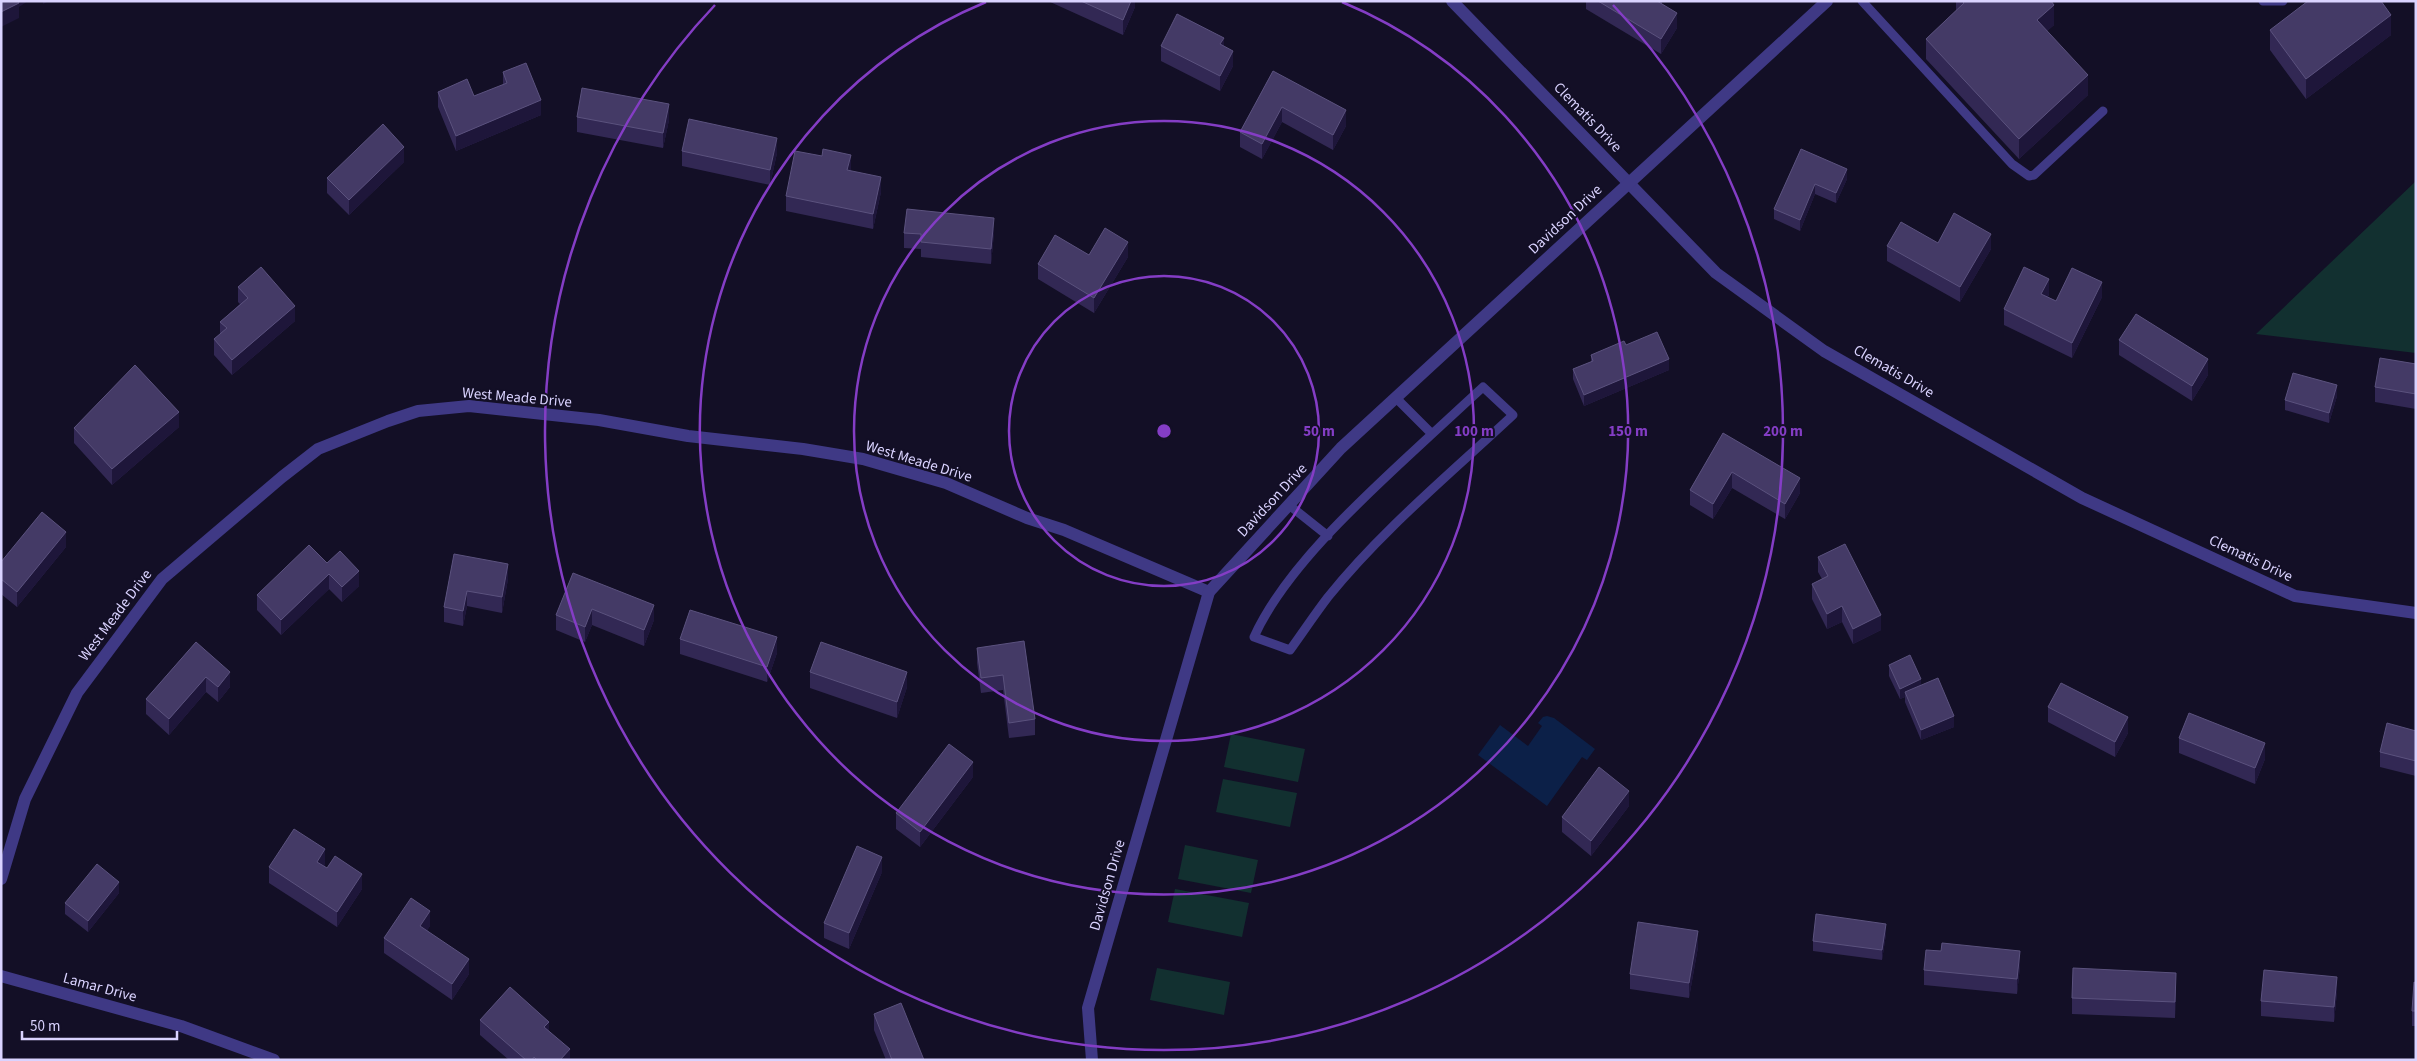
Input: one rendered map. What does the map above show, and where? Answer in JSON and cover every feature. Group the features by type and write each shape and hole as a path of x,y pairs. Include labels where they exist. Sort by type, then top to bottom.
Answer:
{"street":[{"name":"Clematis Drive","path":"1452,1 1716,273 1806,338 2082,498 2295,596 2416,613"},
{"name":"Davidson Drive","path":"1092,1060 1088,1008 1209,592 1341,448 1827,1"},
{"name":"West Meade Drive","path":"1,879 25,799 76,693 162,579 282,477 318,449 388,421 418,412 469,406 599,420 688,436 803,449 863,459 946,483 1027,518 1064,530 1209,592"},
{"name":"Lamar Drive","path":"1,976 181,1026 274,1060"}],"lane":[{"path":"1862,1 2012,164 2029,176 2034,175 2103,111"},
{"path":"2262,1 2283,1"},
{"path":"1483,387 1512,415 1409,512 1364,558 1328,597 1290,650 1254,637 1265,613 1328,536 1432,434 1483,387"},
{"path":"1396,398 1432,434"},
{"path":"1289,505 1328,536"}],"green space":[{"path":"2416,181 2416,353 2256,334"},
{"path":"1231,734 1305,749 1298,782 1224,767"},
{"path":"1223,779 1297,793 1290,827 1216,812"},
{"path":"1185,845 1258,860 1251,893 1178,879"},
{"path":"1175,889 1249,903 1242,937 1168,922"},
{"path":"1157,968 1230,982 1224,1015 1150,1000"}],"water":[{"path":"1543,717 1554,718 1595,749 1587,760 1582,757 1547,806 1478,755 1500,725 1528,746 1542,726 1538,723"}],"building":[{"path":"1,1 18,1 19,3 1,12"},
{"path":"1081,1 1131,1 1123,20"},
{"path":"1598,1 1657,1 1677,13 1661,39"},
{"path":"1962,1 2051,1 2054,5 2037,20 2088,75 2019,139 1926,39 1964,3"},
{"path":"2308,1 2381,1 2391,15 2306,79 2270,30"},
{"path":"1177,14 1224,38 1220,44 1233,51 1220,76 1161,46"},
{"path":"526,63 541,100 456,136 438,92 467,79 474,96 507,83 503,72"},
{"path":"1273,71 1346,110 1333,135 1282,107 1262,144 1240,132"},
{"path":"582,88 669,104 663,133 577,117"},
{"path":"689,119 777,138 770,170 682,151"},
{"path":"383,124 404,147 349,200 327,178"},
{"path":"823,149 851,155 847,170 881,177 873,214 786,196 795,151 822,156"},
{"path":"1801,149 1847,169 1836,193 1815,184 1800,220 1774,209"},
{"path":"907,209 994,218 991,249 921,242 921,234 904,233"},
{"path":"1954,213 1991,234 1960,287 1887,246 1901,222 1938,243"},
{"path":"1105,228 1128,242 1094,298 1038,264 1055,235 1089,255"},
{"path":"261,267 295,306 232,360 214,339 227,328 220,322 248,298 238,287"},
{"path":"2024,267 2049,279 2041,294 2056,301 2072,268 2102,282 2072,343 2004,309"},
{"path":"2136,314 2208,359 2192,386 2119,340"},
{"path":"1657,332 1669,359 1584,395 1573,369 1593,361 1591,355 1624,341 1626,345"},
{"path":"2380,358 2416,364 2416,394 2375,387"},
{"path":"135,365 179,412 112,469 74,428"},
{"path":"2293,373 2337,385 2329,413 2285,400"},
{"path":"1723,433 1800,478 1785,504 1732,472 1713,504 1690,490"},
{"path":"42,512 66,532 17,592 1,579 1,562"},
{"path":"1845,544 1881,615 1853,629 1842,606 1827,614 1812,584 1828,576 1818,557"},
{"path":"309,545 327,563 340,551 359,571 342,587 329,574 281,620 257,595"},
{"path":"454,554 508,564 502,597 467,591 463,611 444,607"},
{"path":"573,573 654,605 644,630 592,609 585,627 556,615"},
{"path":"690,610 777,637 767,667 680,639"},
{"path":"1024,641 1035,719 1009,723 1003,675 981,678 977,648"},
{"path":"196,642 230,672 218,687 206,677 169,719 146,699"},
{"path":"821,642 907,672 897,702 810,672"},
{"path":"1910,655 1921,679 1900,689 1889,665"},
{"path":"1938,678 1954,716 1921,730 1905,692"},
{"path":"2061,683 2128,717 2115,742 2048,707"},
{"path":"2189,713 2265,743 2255,768 2179,738"},
{"path":"2387,723 2416,731 2416,761 2380,752"},
{"path":"949,744 973,762 920,832 896,813"},
{"path":"1599,767 1629,791 1591,841 1562,817"},
{"path":"294,829 325,849 317,862 327,868 335,856 362,874 337,912 269,867"},
{"path":"857,846 882,857 849,933 824,923"},
{"path":"97,864 119,882 88,921 65,903"},
{"path":"411,898 430,911 420,926 469,959 452,984 384,938"},
{"path":"1816,914 1886,924 1882,950 1813,941"},
{"path":"1638,922 1698,931 1689,983 1630,974"},
{"path":"1942,943 2020,951 2017,979 1924,970 1926,950 1941,951"},
{"path":"2073,968 2176,973 2175,1002 2072,998"},
{"path":"2264,970 2337,977 2334,1007 2261,1001"},
{"path":"2414,982 2416,983 2416,1011 2412,1011"},
{"path":"510,987 549,1022 544,1027 570,1049 560,1060 537,1060 534,1057 532,1060 526,1060 480,1020"},
{"path":"901,1003 924,1060 892,1060 874,1014"}]}
